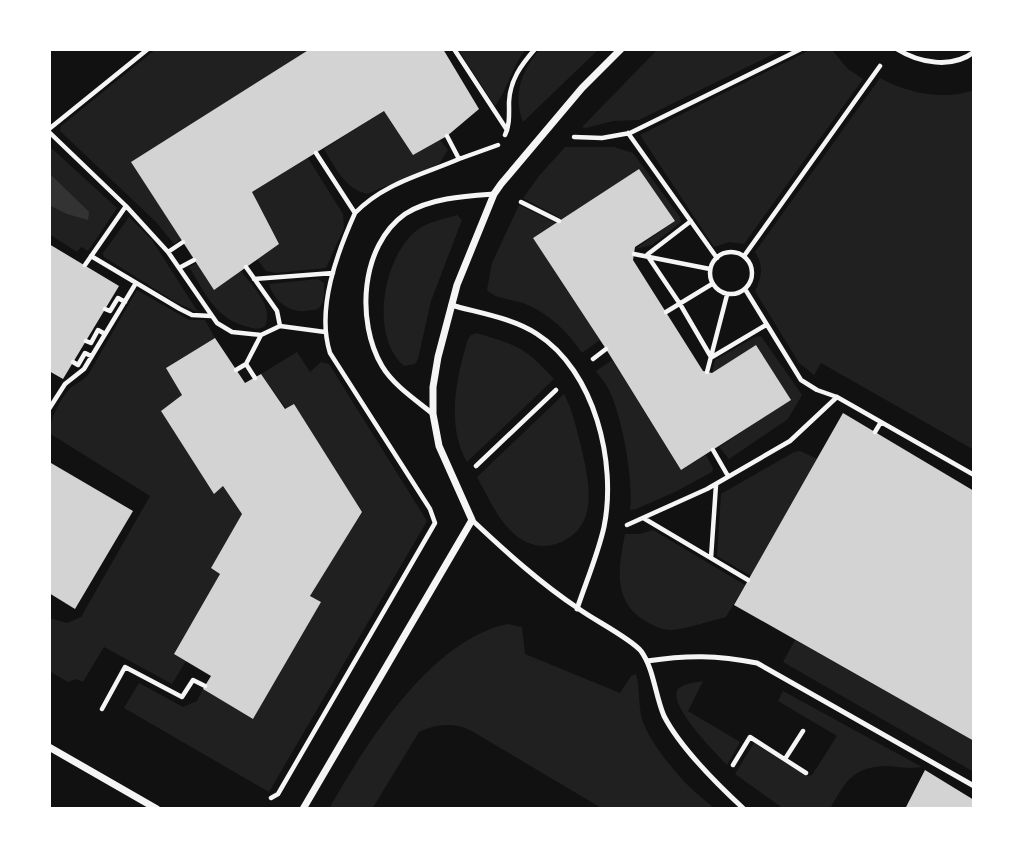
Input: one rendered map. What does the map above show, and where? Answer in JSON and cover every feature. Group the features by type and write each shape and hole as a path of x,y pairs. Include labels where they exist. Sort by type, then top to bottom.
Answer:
{"street":[{"path":"303,809 472,520 439,446 433,414 433,387 457,285 494,194 539,136 621,49"},
{"path":"49,747 157,809"}],"lane":[{"path":"897,49 908,57 948,63 967,57 974,51"},
{"path":"433,414 384,370 376,355 367,317 368,277 374,256 386,235 408,212 461,197 494,194"},
{"path":"451,305 531,330 553,346 575,372 589,396 603,447 608,499 603,528 577,609"},
{"path":"472,520 523,568 577,609 639,648 647,661 665,718 720,787 744,809"},
{"path":"647,661 687,656 727,657 757,663 974,786"}],"path":[{"path":"148,49 49,130 168,252 223,329 261,335 280,327 325,332"},
{"path":"454,49 507,131"},
{"path":"271,798 278,794 435,523 430,509 335,363 325,332 332,273 355,213 379,192 405,179 499,145 507,131 511,86 522,65 536,49"},
{"path":"574,137 602,138 627,133 801,49"},
{"path":"744,256 885,60"},
{"path":"627,133 717,258"},
{"path":"447,136 460,159"},
{"path":"316,153 355,213"},
{"path":"521,202 559,221"},
{"path":"85,265 126,206"},
{"path":"647,255 691,221"},
{"path":"168,252 183,242"},
{"path":"726,252 744,256 752,269 750,283 740,293 727,294 712,284 710,269 717,258 726,252"},
{"path":"634,254 710,269"},
{"path":"647,255 711,357"},
{"path":"91,256 192,315 212,316"},
{"path":"179,268 194,260"},
{"path":"246,267 277,311 280,327"},
{"path":"254,279 332,273"},
{"path":"49,409 61,388 82,372 136,283"},
{"path":"666,312 712,284"},
{"path":"745,289 801,380 817,390 837,397 974,475"},
{"path":"707,372 727,294"},
{"path":"105,309 110,312 118,298 125,302"},
{"path":"711,357 766,325"},
{"path":"86,341 91,343 98,330 105,334"},
{"path":"236,370 246,364 261,335"},
{"path":"596,356 606,349"},
{"path":"73,362 78,365 85,353 92,356"},
{"path":"246,364 255,378"},
{"path":"471,470 559,387"},
{"path":"603,528 628,525 716,484 790,441 837,397"},
{"path":"875,432 881,422"},
{"path":"713,450 728,476"},
{"path":"711,558 716,484"},
{"path":"645,518 748,580"},
{"path":"102,709 125,667 182,698 194,680 205,687"},
{"path":"785,760 803,731"},
{"path":"730,771 750,737 806,773"}],"shaded area":[{"path":"156,49 310,49 132,162 181,239 174,244 156,222 60,131 61,126"},
{"path":"458,49 526,49 495,106"},
{"path":"540,49 599,49 523,122 518,102 521,83 528,65"},
{"path":"658,49 784,49 639,120 613,121 582,127"},
{"path":"812,49 831,49 848,69 863,79 744,244 729,242 714,247 640,135"},
{"path":"880,78 902,88 926,94 950,95 974,90 974,450 821,363 814,375 799,363 755,291 761,272 755,252"},
{"path":"384,111 413,154 440,140 448,150 439,164 367,194 347,182 324,149"},
{"path":"49,146 117,208 88,251 81,247 77,252 49,234"},
{"path":"565,147 614,147 633,153 681,222 652,245 635,249 675,221 639,170 562,219 523,198"},
{"path":"308,158 343,214 344,228 326,268 276,273 266,271 257,259 252,192"},
{"path":"49,173 89,212 88,220 49,205"},
{"path":"519,205 556,223 533,238 600,340 582,353 564,330 549,317 523,303 494,295 487,290 492,263"},
{"path":"457,215 462,220 431,301 418,359 415,364 404,366 393,353 386,336 384,297 388,278 395,259 416,231 430,223"},
{"path":"129,217 152,240 198,312 177,303 104,257 103,253"},
{"path":"197,263 241,271 264,304 267,311 265,326 258,329 245,326 218,310 189,267"},
{"path":"318,279 324,283 322,303 317,309 305,311 285,306 275,297 269,284"},
{"path":"137,290 189,320 205,320 215,338 166,368 182,395 161,411 214,493 223,486 242,514 211,568 220,574 174,654 186,661 172,684 104,647 83,682 76,679 68,682 49,671 49,618 67,623 81,617 150,496 49,433 61,401 69,390 88,375"},
{"path":"477,333 520,349 536,360 554,379 467,462 457,433 455,401 468,339"},
{"path":"761,336 802,395 788,419 729,459 719,447 790,400 756,345 712,373 715,360"},
{"path":"297,352 310,372 321,362 329,364 427,521 269,792 124,708 139,683 183,707 197,701 203,689 253,719 321,602 310,596 362,512 261,374"},
{"path":"612,360 681,470 706,455 713,468 712,472 677,491 630,510 629,466 622,432 614,401 596,371"},
{"path":"564,394 574,420 587,474 586,516 570,537 556,544 538,546 522,540 507,526 477,477"},
{"path":"800,451 818,459 751,576 717,556 721,494"},
{"path":"653,530 745,585 726,617 668,630 649,623 632,611 622,591 620,580 625,534 640,534"},
{"path":"508,624 522,627 525,654 620,693 631,676 636,674 641,714 650,737 674,770 712,809 603,809 470,730 444,725 419,732 372,809 329,809 381,726 427,672 453,650 480,634"},
{"path":"795,640 974,741 974,772 783,662"},
{"path":"703,681 688,711 740,742 727,765 695,730 680,708 677,698 677,691 682,686"},
{"path":"783,691 922,767 888,766 866,769 852,777 830,809 784,809 735,774 754,743 808,776 812,775 837,736 778,701"}],"building":[{"path":"310,49 443,49 479,109 447,136 413,155 384,111 252,192 279,244 214,290 131,162"},
{"path":"639,169 675,221 635,247 633,260 703,371 712,373 756,345 791,400 681,470 533,238"},
{"path":"49,244 119,286 63,379 49,371"},
{"path":"215,338 245,383 261,374 285,409 294,404 362,512 310,596 321,602 253,719 203,689 211,676 174,654 220,574 211,568 242,514 223,486 214,494 161,411 182,395 166,368"},
{"path":"843,413 974,491 974,741 734,605"},
{"path":"51,463 133,511 75,609 49,593"},
{"path":"925,770 974,800 974,809 905,809"}]}
